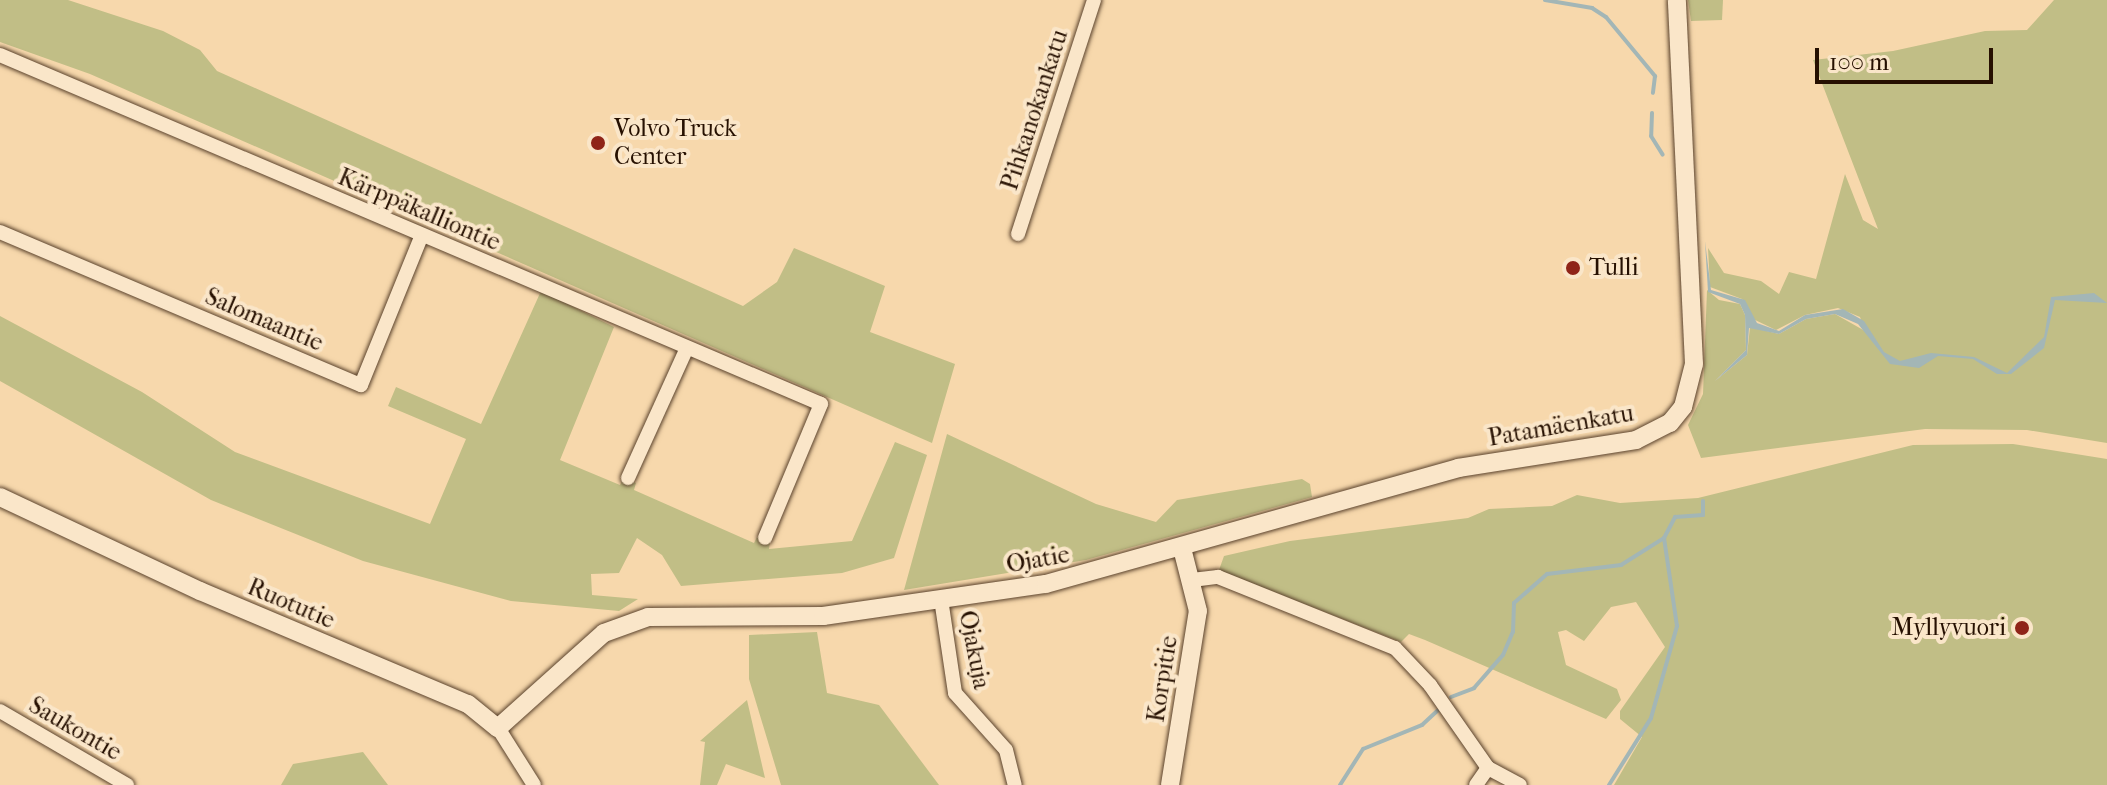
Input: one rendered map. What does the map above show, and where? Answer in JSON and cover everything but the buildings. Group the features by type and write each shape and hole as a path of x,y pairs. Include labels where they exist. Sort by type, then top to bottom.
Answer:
{"street":[{"name":"Pihkanokankatu","path":"1018,234 1094,0"},
{"name":"Patamäenkatu","path":"1182,548 1458,468 1636,440 1670,423 1690,390 1694,364 1677,0"},
{"name":"Kärppäkalliontie","path":"0,55 686,350 821,404 765,538"},
{"name":"Salomaantie","path":"0,232 361,385 422,235"},
{"path":"628,478 686,350"},
{"name":"Ruotutie","path":"0,497 200,591 468,704 498,728 534,785"},
{"path":"1182,548 1192,580 1218,577 1395,648 1430,685 1488,768 1520,785"},
{"name":"Ojatie","path":"498,728 596,639 630,621 666,616 823,616 1088,576 1182,548"},
{"name":"Korpitie","path":"1170,785 1198,611 1192,580"},
{"name":"Ojakuja","path":"941,599 955,693 1006,750 1015,785"},
{"name":"Saukontie","path":"0,711 127,785"},
{"path":"1476,785 1488,768"}],"shaded area":[{"path":"0,0 68,0 163,31 200,50 217,71 743,306 777,282 794,248 885,286 870,332 955,364 932,443 90,74 0,42"},
{"path":"1688,0 1723,0 1722,20 1691,21"},
{"path":"2054,0 2107,0 2107,443 2027,430 1925,429 1701,458 1688,425 1703,394 1707,290 1719,300 1740,304 1745,315 1746,350 1715,381 1747,355 1750,327 1779,334 1806,319 1835,314 1865,331 1860,317 1838,308 1805,315 1776,330 1753,319 1742,299 1710,287 1708,248 1724,273 1761,281 1779,294 1789,272 1816,279 1845,174 1863,220 1878,229 1813,60 1893,51 1985,31 2027,30"},
{"path":"1705,241 1711,290 1745,300 1757,323 1779,331 1805,315 1843,309 1864,321 1884,352 1900,361 1931,353 1974,357 2007,373 2044,337 2051,297 2094,293 2107,303 2055,300 2044,348 2011,374 1997,374 1973,359 1938,356 1919,368 1890,364 1858,324 1835,314 1806,319 1779,334 1749,328 1747,355 1715,381 1746,350 1745,315 1740,304 1708,292"},
{"path":"541,291 614,327 560,460 620,485 624,477 636,483 634,490 754,543 757,537 770,542 769,549 852,541 895,442 927,455 894,558 842,573 681,586 662,555 637,538 619,573 591,574 592,595 638,599 619,611 511,601 363,561 211,500 0,381 0,316 142,392 235,452 430,524 466,439 388,406 396,387 481,424"},
{"path":"947,434 1096,504 1156,522 1177,500 1302,479 1310,484 1312,497 1086,560 904,590"},
{"path":"2013,444 2107,459 2107,785 1614,785 1642,737 1620,719 1620,711 1665,647 1636,602 1611,607 1584,641 1566,630 1558,632 1566,665 1617,689 1621,700 1606,719 1425,640 1409,634 1401,642 1219,570 1224,556 1290,541 1468,518 1489,509 1552,506 1577,495 1620,503 1698,498 1913,445"},
{"path":"817,632 827,693 879,705 939,785 781,785 749,679 749,635"},
{"path":"747,700 765,778 726,764 717,785 700,785 705,742 700,741"},
{"path":"363,752 388,785 281,785 293,764"}],"waterway":[{"path":"1545,0 1592,8 1606,17 1655,76 1653,93"},
{"path":"1652,113 1651,136 1663,155"},
{"path":"1609,785 1651,718 1677,626 1664,538 1675,517 1703,515 1703,501"},
{"path":"1451,697 1474,688 1503,655 1513,632 1514,603 1547,574 1621,565 1664,538"},
{"path":"1340,785 1363,749 1422,725 1437,711"}],"place":[{"name":"Volvo Truck Center","path":"598,143"},
{"name":"Tulli","path":"1573,268"},
{"name":"Myllyvuori","path":"2022,628"}]}
